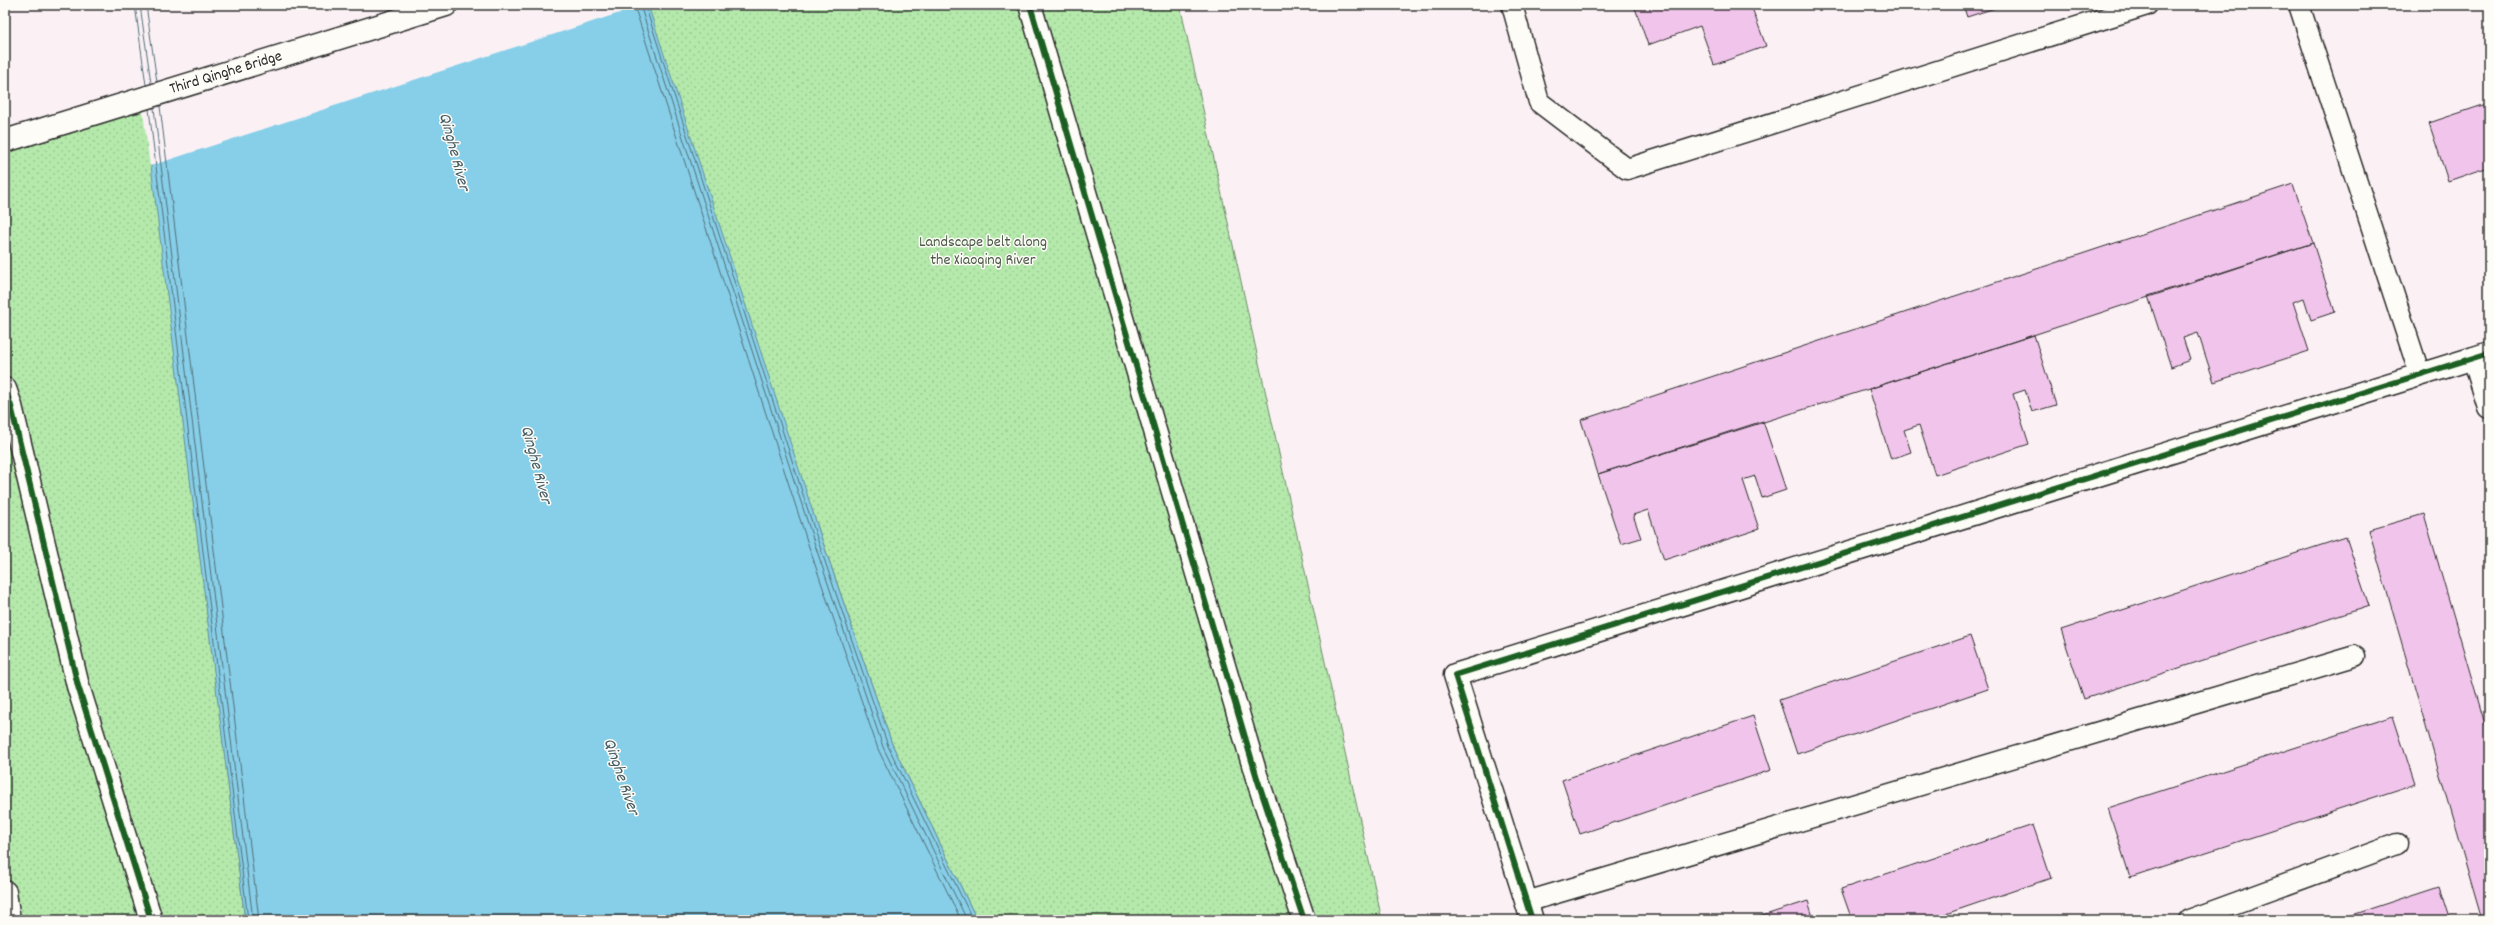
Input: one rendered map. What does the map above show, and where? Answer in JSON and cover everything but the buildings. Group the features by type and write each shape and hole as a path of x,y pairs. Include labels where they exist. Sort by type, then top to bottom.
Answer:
{"main road":[{"name":"Third Qinghe Bridge","path":"5,141 446,5"},
{"path":"1030,5 1255,770 1304,920"},
{"path":"1529,911 1455,675 2482,356 2489,407"},
{"path":"5,389 11,406 78,686 151,920"},
{"path":"5,892 9,920"}],"lane":[{"path":"1512,5 1539,102 1627,169 2147,5"},
{"path":"2299,5 2420,375"},
{"path":"1529,911 2355,656"},
{"path":"2189,920 2396,844"}],"green space":[{"name":"Landscape belt along the Xiaoqing River","path":"643,5 1180,5 1382,920 977,920 892,744 683,133"},
{"path":"144,98 245,920 5,920 5,141"}],"water":[{"name":"Qinghe River","path":"131,5 648,5 822,540 892,744 977,920 245,920"}],"pier":[{"path":"129,5 644,5 150,166"}],"cycle path":[{"path":"1030,5 1257,778 1304,920"},
{"path":"1532,920 1455,675 2489,353"},
{"path":"5,389 11,406 78,686 151,920"}]}
